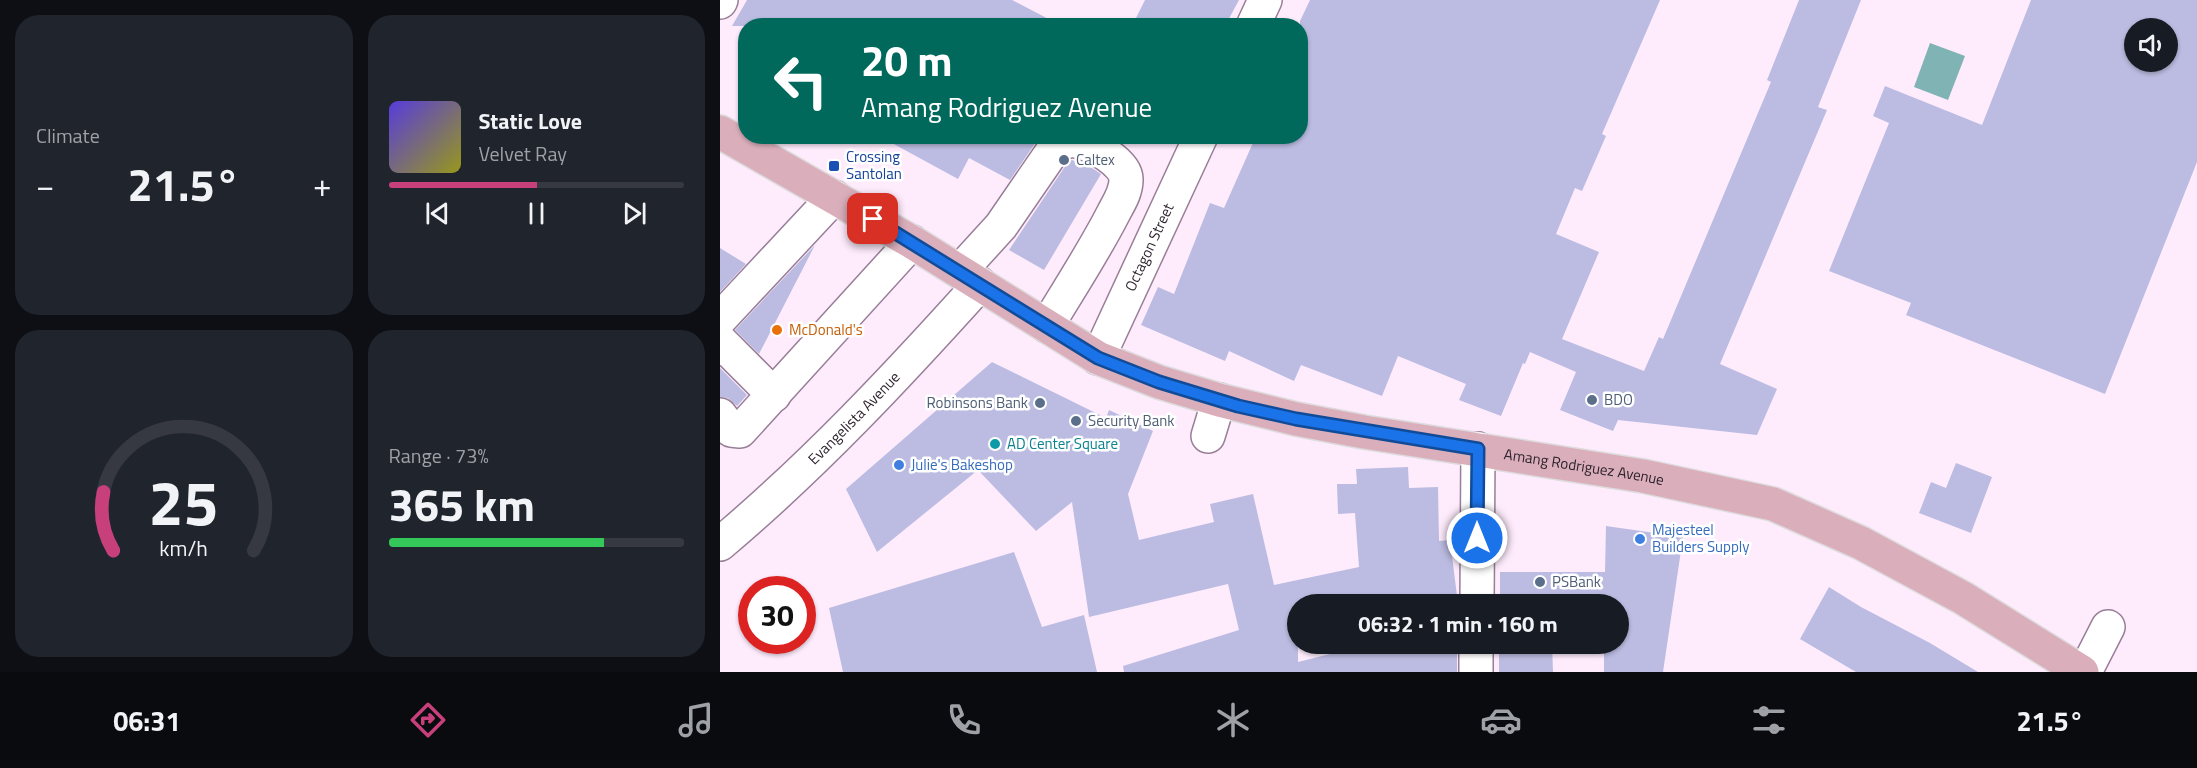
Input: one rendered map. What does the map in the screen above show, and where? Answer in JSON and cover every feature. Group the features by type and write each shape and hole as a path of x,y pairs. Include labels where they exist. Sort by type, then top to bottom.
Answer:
{"main road":[{"name":"Amang Rodriguez Avenue","path":"720,132 738,142"},
{"name":"Amang Rodriguez Avenue","path":"741,144 912,242 1098,358 1159,382 1219,400 1308,422 1643,476 1773,504 1862,543 1963,598 2083,672"}],"street":[{"path":"1257,18 1265,0"},
{"name":"Evangelista Avenue","path":"720,544 859,415 970,278 1001,226 1054,149 1060,144"},
{"name":"Evangelista Avenue","path":"1047,326 1125,192 1125,171 1118,161 1082,144"},
{"name":"Octagon Street","path":"1098,358 1197,144"},
{"path":"720,319 834,197"},
{"path":"720,415 731,430 740,431 912,242"},
{"path":"720,341 774,395"},
{"path":"1208,436 1219,400"},
{"path":"1477,594 1478,449"},
{"path":"2083,672 2108,627"},
{"path":"1476,654 1476,672"}],"shaded area":[{"path":"1930,43 1965,56 1948,100 1914,87"}],"building":[{"path":"747,0 1012,0 1047,18 738,18 738,26 732,26"},
{"path":"1145,0 1239,0 1229,18 1136,18"},
{"path":"1310,0 1660,0 1602,134 1606,136 1582,191 1575,188 1556,234 1599,252 1562,339 1644,371 1659,337 1663,339 1771,82 1767,80 1799,0 1861,0 1818,107 1827,110 1720,364 1777,389 1757,435 1618,420 1613,431 1560,410 1576,372 1530,352 1525,364 1523,363 1501,416 1459,400 1466,384 1398,356 1382,396 1301,365 1294,381 1229,351 1225,361 1141,325 1158,287 1174,294 1210,203 1224,208 1252,144 1308,144 1308,18 1301,18"},
{"path":"2031,0 2197,0 2197,162 2105,394 1906,315 1911,303 1829,271 1889,123 1873,116 1885,86 1982,125"},
{"path":"894,144 1035,144 1010,180 969,158 958,179"},
{"path":"1072,160 1089,166 1101,174 1044,270 1009,250 1068,162"},
{"path":"815,245 759,354 735,330"},
{"path":"720,248 746,264 720,292"},
{"path":"992,362 1106,418 1109,410 1153,431 1128,494 1139,540 1214,522 1210,504 1253,494 1274,585 1359,567 1355,513 1338,514 1337,484 1357,484 1356,469 1408,467 1409,488 1438,487 1439,541 1450,540 1457,594 1287,594 1287,654 1298,654 1298,662 1330,654 1457,654 1457,672 1124,672 1123,666 1239,630 1228,584 1089,617 1072,502 1036,531 978,470 877,552 846,489"},
{"path":"720,368 747,395 737,406 728,398 720,397"},
{"path":"1956,463 1992,477 1971,533 1919,513 1931,482 1946,488"},
{"path":"1606,526 1683,537 1663,672 1604,672 1604,654 1629,654 1629,594 1500,594 1500,572 1605,572"},
{"path":"1014,552 1042,627 1084,615 1097,672 843,672 829,608"},
{"path":"1829,587 1978,672 1856,672 1800,639"},
{"path":"1499,654 1552,654 1553,672 1499,672"}],"place":[{"name":"Caltex","path":"1064,160"},
{"name":"Crossing Santolan","path":"834,166"},
{"name":"McDonald's","path":"777,330"},
{"name":"BDO","path":"1592,400"},
{"name":"Robinsons Bank","path":"1040,403"},
{"name":"Security Bank","path":"1076,421"},
{"name":"AD Center Square","path":"995,444"},
{"name":"Julie's Bakeshop","path":"899,465"},
{"name":"Majesteel Builders Supply","path":"1640,539"},
{"name":"PSBank","path":"1540,582"}],"route":[{"path":"873,219 1098,358 1159,382 1238,406 1296,419 1478,449 1477,538"}]}
